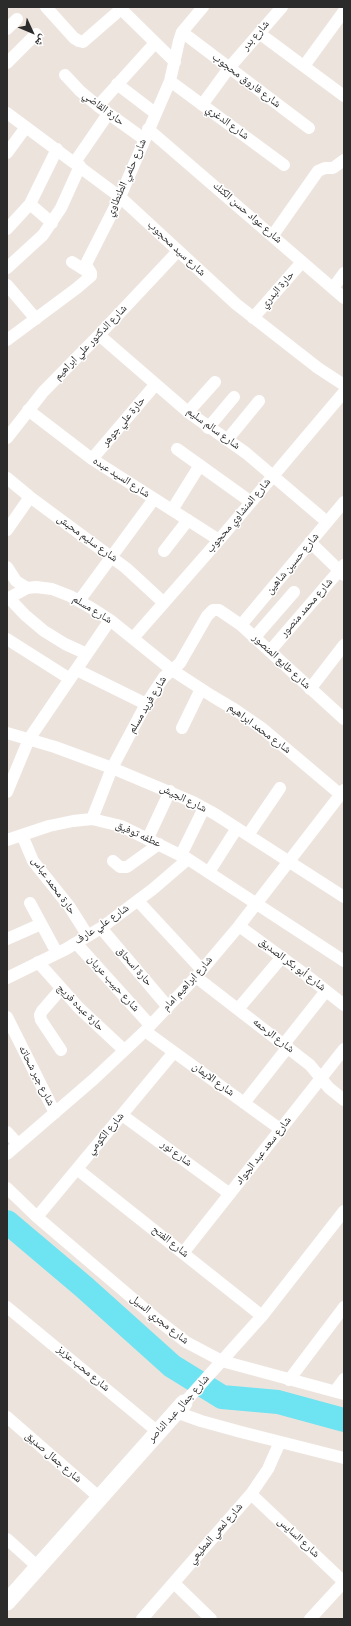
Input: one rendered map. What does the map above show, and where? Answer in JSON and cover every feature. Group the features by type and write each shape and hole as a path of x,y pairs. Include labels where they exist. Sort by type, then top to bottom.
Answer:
{"street":[{"path":"46,7 79,42 82,42 120,8 175,62"},
{"name":"شارع بدر","path":"202,104 229,68 282,7"},
{"name":"شارع حلمي الطنطاوي","path":"91,274 86,265 87,262 120,197 170,81 182,32 198,9"},
{"path":"304,66 344,11"},
{"path":"7,29 17,19"},
{"name":"شارع فاروق محجوب","path":"182,32 309,128"},
{"path":"259,32 344,96"},
{"path":"9,57 36,34"},
{"path":"98,106 155,43"},
{"name":"حارة القاضي","path":"65,76 80,91 108,114 146,134"},
{"name":"شارع الدغري","path":"170,81 284,165"},
{"path":"117,84 155,113"},
{"name":"شارع سيد محجوب","path":"7,113 78,164 120,197 236,304 318,368 344,385"},
{"path":"7,268 43,235 52,223 61,208 78,164 108,114"},
{"path":"7,153 26,127"},
{"name":"شارع عواد حسن الكنك","path":"146,134 273,235 344,298"},
{"path":"7,229 30,204 57,149"},
{"path":"273,235 318,171 321,168 333,168 344,160"},
{"path":"30,204 52,223"},
{"name":"شارع الدكتور علي ابراهيم","path":"7,438 43,392 178,251"},
{"path":"7,340 77,288 91,274 72,262"},
{"name":"حارة البدري","path":"254,318 302,262"},
{"path":"333,288 344,272"},
{"path":"7,285 36,319"},
{"name":"شارع سالم سليم","path":"99,335 188,412 208,428 246,453 274,475 327,522"},
{"path":"188,412 215,382"},
{"name":"حارة علي جوهر","path":"92,459 155,384"},
{"name":"شارع المنشاوي محجوب","path":"133,638 219,540 344,392"},
{"path":"208,428 234,397"},
{"path":"227,440 259,402"},
{"name":"شارع السيد عبده","path":"28,410 92,459 219,540"},
{"path":"177,449 251,502"},
{"path":"172,510 200,465"},
{"name":"شارع سليم محبش","path":"7,478 30,497 112,556 164,603"},
{"path":"7,530 30,497"},
{"path":"79,601 154,499"},
{"name":"شارع حسين شاهين","path":"241,625 327,522 342,509"},
{"path":"164,551 188,520"},
{"path":"310,542 342,570"},
{"path":"7,567 16,580 27,588 8,599 44,630 65,644 87,654"},
{"name":"شارع محمد منصور","path":"270,651 342,570"},
{"name":"شارع مسلم","path":"27,588 36,587 52,589 79,601 110,620 172,670"},
{"path":"254,638 294,592"},
{"name":"شارع طايع المنصور","path":"216,609 241,625 344,719"},
{"name":"شارع فريد مسلم","path":"92,819 112,768 146,704 164,677 183,658 207,616 216,609"},
{"path":"7,792 29,739 110,620"},
{"path":"7,639 74,674 146,704"},
{"path":"310,688 344,645"},
{"name":"شارع محمد ابراهيم","path":"172,670 234,708 263,729 342,792"},
{"path":"182,728 201,689"},
{"name":"شارع الجيش","path":"7,733 29,739 112,768 170,791 204,808 343,894"},
{"path":"248,835 280,788"},
{"path":"148,838 170,791"},
{"name":"شارع ابراهيم امام","path":"7,1154 94,1079 168,1007 239,926 342,792"},
{"name":"شارع علي عارف","path":"7,978 88,936 138,901 184,857 204,808"},
{"name":"عطفه توفيق","path":"7,840 73,821 92,819 121,826 148,838 209,872 344,961"},
{"path":"209,872 237,828"},
{"name":"حارة محمد عباس","path":"22,835 33,861 69,906 88,936"},
{"path":"113,860 120,867 127,867 159,844"},
{"name":"شارع الرحمه","path":"138,901 199,973 238,1009 310,1064 329,1088 344,1100"},
{"path":"30,903 57,953"},
{"path":"7,939 41,924"},
{"name":"شارع أبو بكر الصديق","path":"239,926 344,1005"},
{"name":"حارة اسحاق","path":"101,928 168,1007"},
{"name":"شارع حبيب عريان","path":"76,943 147,1028"},
{"path":"238,1009 282,957"},
{"name":"حارة عبده فريج","path":"38,962 61,989 124,1050"},
{"path":"61,989 40,1015 61,1050"},
{"path":"244,1103 326,991"},
{"name":"شارع جبر شحاته","path":"7,1017 55,1113"},
{"name":"شارع الايمان","path":"147,1028 174,1052 280,1129"},
{"name":"شارع سعد عبد الجواد","path":"183,1253 344,1049"},
{"name":"شارع الكومي","path":"37,1217 174,1052"},
{"name":"شارع نور","path":"122,1115 230,1194"},
{"path":"7,1132 18,1144"},
{"name":"شارع الفتح","path":"77,1169 262,1316"},
{"name":"شارع مجري السيل","path":"7,1188 37,1217 186,1342 222,1361 289,1380 339,1392"},
{"name":"شارع جمال عبد الناصر","path":"7,1602 262,1316 344,1211"},
{"name":"شارع محب عزيز","path":"7,1307 158,1432"},
{"path":"289,1380 344,1307"},
{"path":"339,1392 344,1379"},
{"path":"180,1408 201,1421 344,1458"},
{"name":"شارع جمال صديق","path":"7,1417 100,1498"},
{"name":"شارع لمعي المطيعي","path":"142,1619 251,1494 268,1469 280,1442"},
{"name":"شارع السايس","path":"251,1494 344,1582"},
{"path":"7,1539 38,1567"},
{"path":"310,1619 344,1582"},
{"path":"174,1583 211,1619"}],"waterway":[{"path":"7,1222 84,1287 172,1366 222,1397 278,1402 344,1420"}]}
